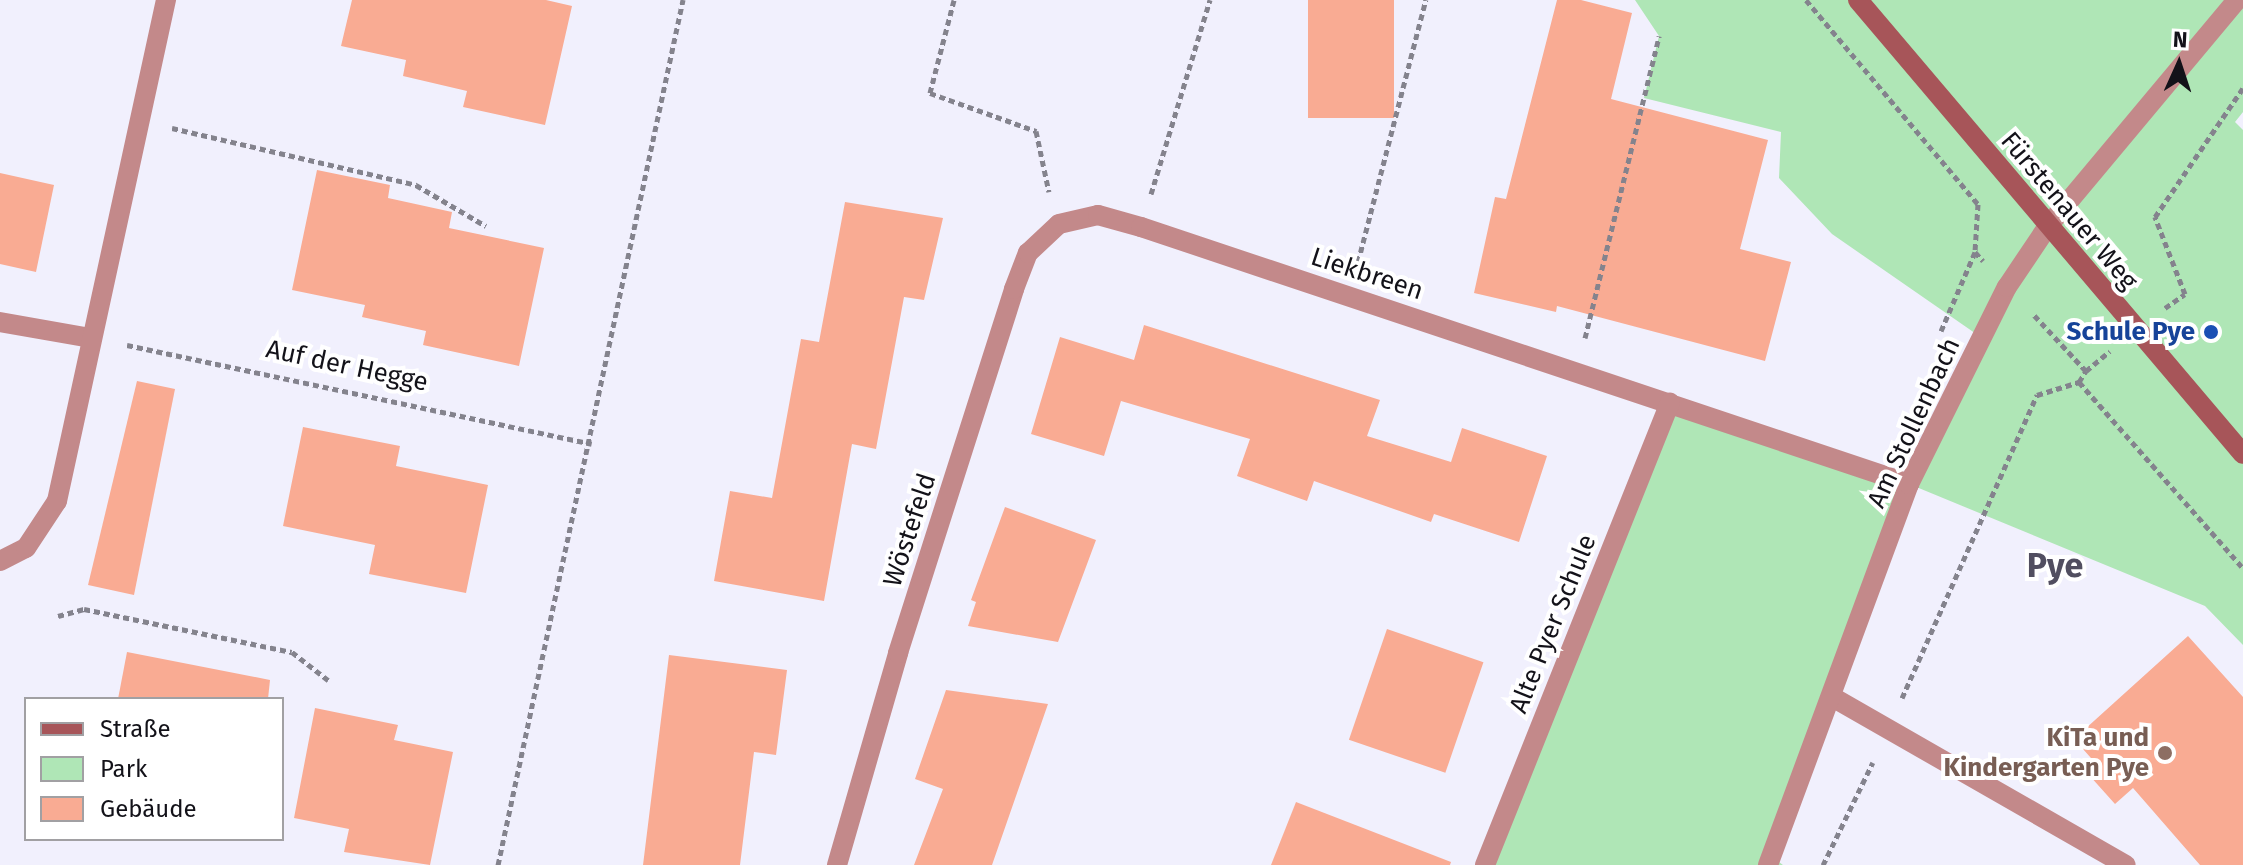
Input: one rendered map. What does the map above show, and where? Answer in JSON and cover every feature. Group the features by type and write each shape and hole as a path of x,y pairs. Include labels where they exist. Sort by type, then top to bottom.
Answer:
{"street":[{"path":"0,561 26,548 57,501 166,0"},
{"name":"Fürstenauer Weg","path":"1858,0 2243,454"},
{"name":"Am Stollenbach","path":"1774,862 1909,484 2007,287 2048,226 2237,0"},
{"name":"Liekbreen","path":"1059,224 1098,215 1141,227 1909,484"},
{"name":"Wöstefeld","path":"837,865 898,653 1014,289 1028,253 1059,224"},
{"path":"0,322 91,338"},
{"name":"Alte Pyer Schule","path":"1485,865 1670,403"},
{"path":"1834,698 2126,865"}],"path":[{"path":"498,865 592,444 683,0"},
{"path":"954,0 930,93 1036,131 1059,224"},
{"path":"1141,227 1210,0"},
{"path":"1349,296 1426,0"},
{"path":"1806,0 1978,204 1975,252 2086,371"},
{"path":"1576,372 1659,36"},
{"path":"1823,865 1889,729 2037,395 2079,382 2086,371 2135,329 2185,294 2155,217 2243,88"},
{"path":"139,121 416,185 486,226"},
{"name":"Auf der Hegge","path":"91,338 592,444"},
{"path":"2079,382 2243,568"},
{"path":"58,616 84,609 292,652 328,680"}],"green space":[{"path":"1635,0 2243,0 2243,112 2235,122 2243,130 2243,645 2205,606 1909,484 1982,338 1832,234 1779,178 1781,132 1644,98 1659,36"},
{"path":"1670,403 1909,484 1771,856 1783,865 1485,865"}],"building":[{"path":"352,0 546,0 572,6 545,125 463,107 467,91 403,76 406,60 341,46"},
{"path":"1308,0 1394,0 1394,118 1308,118"},
{"path":"1557,0 1581,0 1632,13 1611,99 1768,140 1740,249 1791,262 1765,361 1557,306 1556,312 1474,293 1495,197 1506,199"},
{"path":"317,170 390,185 388,198 452,212 449,228 544,248 519,366 423,345 426,331 362,317 365,305 292,290"},
{"path":"0,173 54,185 36,272 0,264"},
{"path":"845,202 943,218 924,300 904,297 876,449 852,444 824,601 714,581 730,491 772,498 801,339 819,342"},
{"path":"1144,325 1380,400 1367,436 1451,462 1462,428 1547,456 1519,542 1434,514 1431,522 1314,481 1307,501 1237,476 1250,439 1121,401 1104,456 1031,434 1060,337 1134,360"},
{"path":"137,381 175,389 134,595 88,585"},
{"path":"303,427 400,446 396,466 488,485 466,593 369,574 375,545 283,526"},
{"path":"1005,507 1096,540 1058,642 968,626 976,602 971,600"},
{"path":"1387,629 1483,662 1445,773 1349,740"},
{"name":"KiTa und Kindergarten Pye","path":"2188,636 2243,697 2243,865 2200,865 2133,788 2115,804 2089,775 2099,767 2074,739"},
{"path":"127,652 270,680 268,697 118,697"},
{"path":"669,655 787,670 776,755 754,752 740,865 643,865"},
{"path":"946,690 1048,704 992,865 914,865 943,789 915,779"},
{"path":"315,708 398,725 394,740 453,752 430,865 344,852 349,829 294,818"},
{"path":"1296,802 1451,862 1450,865 1271,865"}],"place":[{"name":"Schule Pye","path":"2211,332"},
{"name":"KiTa und Kindergarten Pye","path":"2165,753"}],"district":[{"name":"Pye","path":"2055,566"}]}
